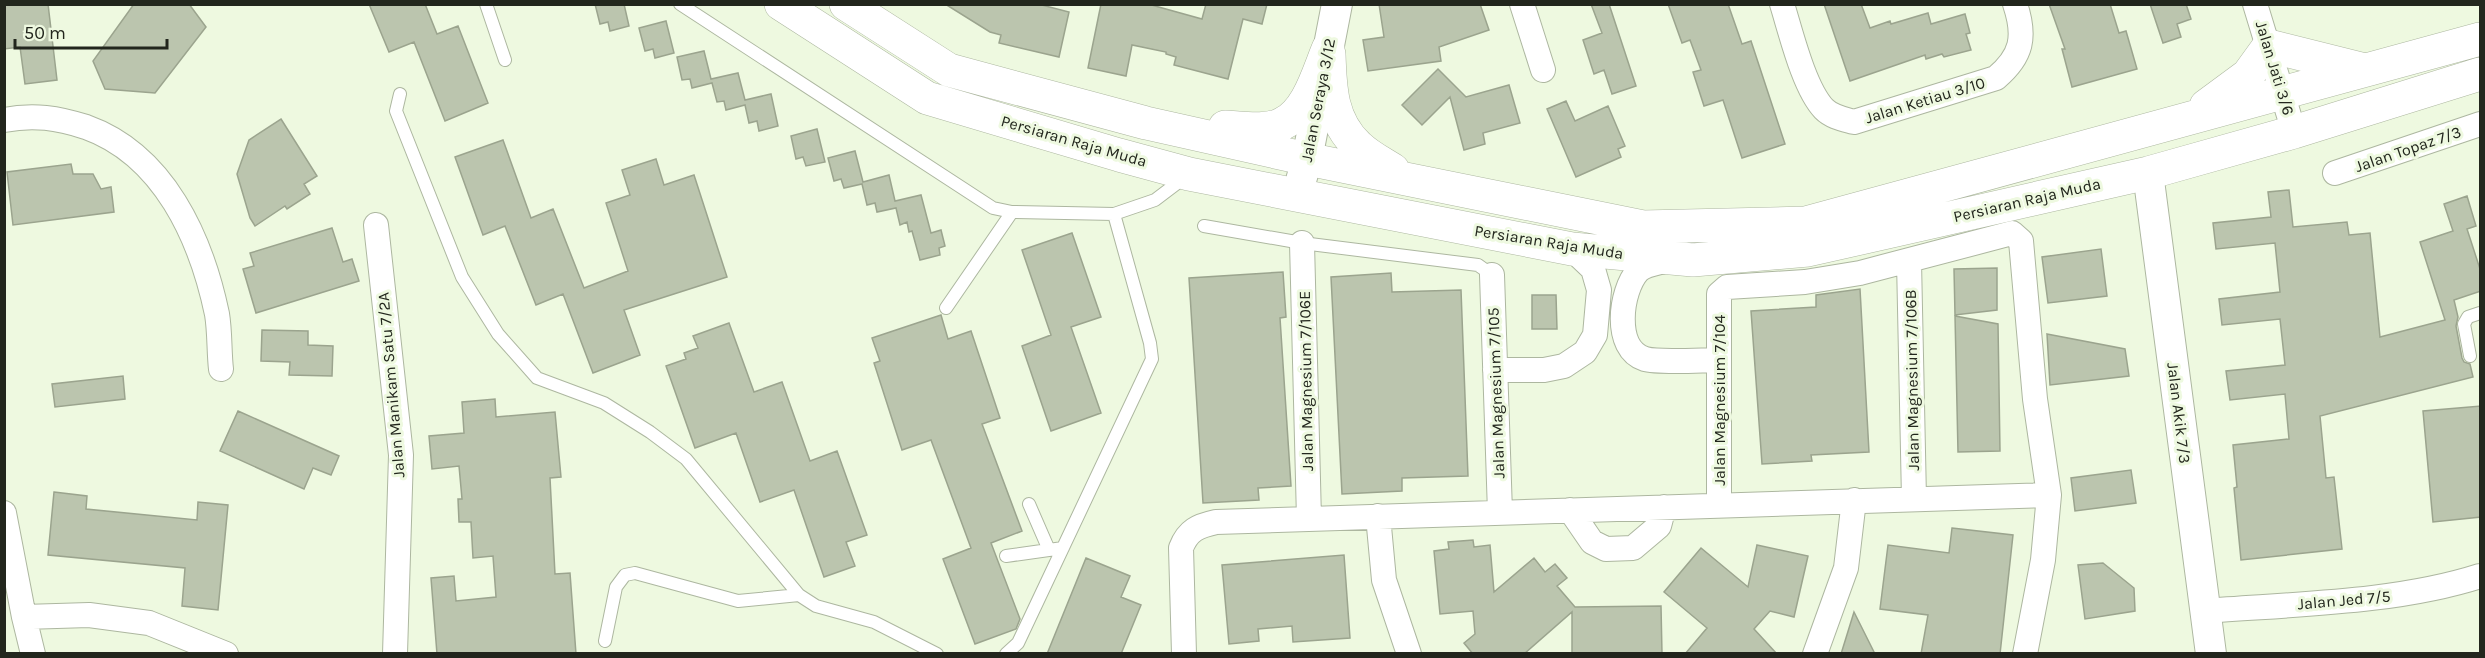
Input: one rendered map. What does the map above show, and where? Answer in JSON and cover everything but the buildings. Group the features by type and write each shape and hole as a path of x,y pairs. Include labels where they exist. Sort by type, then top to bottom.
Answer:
{"main road":[{"name":"Persiaran Raja Muda","path":"781,4 927,98 1189,174 1572,249 1693,260 1808,250 2148,173 2294,132 2481,74"},
{"name":"Persiaran Raja Muda","path":"846,4 949,70 1146,123 1307,159 1643,227 1806,223 2481,39"},
{"path":"2193,117 2248,75 2269,46 2364,70"},
{"path":"1146,123 1264,128 1282,124 1294,116 1306,100 1328,49"},
{"path":"1328,49 1331,96 1337,118 1358,146 1408,180"}],"street":[{"name":"Jalan Seraya 3/12","path":"1297,195 1307,159 1337,4"},
{"path":"1522,4 1543,70"},
{"name":"Jalan Ketiau 3/10","path":"1782,4 1812,95 1825,110 1836,117 1854,122 1996,78 2011,65 2020,48 2021,23 2015,4"},
{"name":"Jalan Jati 3/6","path":"2255,4 2294,132"},
{"path":"4,120 58,118 107,135 150,168 180,208 201,255 217,316 221,369"},
{"name":"Jalan Topaz 7/3","path":"2335,173 2481,124"},
{"name":"Jalan Akik 7/3","path":"2148,173 2211,654"},
{"name":"Jalan Manikam Satu 7/2A","path":"376,225 400,455 395,654"},
{"path":"1910,261 2012,233 2020,241 2035,399 2049,495 2043,560 2025,654"},
{"name":"Jalan Magnesium 7/106E","path":"1302,243 1309,519"},
{"path":"1495,370 1544,370 1564,366 1585,352 1595,335 1599,290 1593,269 1572,249"},
{"path":"1674,258 1640,268 1629,282 1624,305 1624,338 1632,351 1645,359 1719,360"},
{"name":"Jalan Magnesium 7/104","path":"1719,505 1719,294 1727,287 1805,282 1860,273 1910,261"},
{"name":"Jalan Magnesium 7/106B","path":"1910,261 1914,499"},
{"name":"Jalan Magnesium 7/105","path":"1492,275 1500,512"},
{"path":"1184,654 1181,548 1186,536 1197,526 1216,522 2049,495"},
{"path":"1815,654 1846,568 1854,500"},
{"path":"1570,510 1592,543 1606,549 1633,548 1659,526 1664,507"},
{"path":"4,513 33,654"},
{"path":"1378,516 1384,580 1409,654"},
{"name":"Jalan Jed 7/5","path":"2205,611 2403,595 2453,585 2481,576"},
{"path":"24,617 89,615 149,623 226,654"}],"lane":[{"path":"486,4 505,60"},
{"path":"680,4 993,208 1012,212 1114,214 1155,200 1189,174"},
{"path":"400,94 396,111 462,277 498,334 537,378 604,403 650,432 686,459 799,596 816,606 874,622 937,654"},
{"path":"946,308 1012,212"},
{"path":"1006,654 1018,643 1152,359 1150,343 1114,214"},
{"path":"1204,226 1302,243 1478,265 1492,275"},
{"path":"2470,356 2464,324 2468,317 2481,313"},
{"path":"1029,504 1049,550"},
{"path":"1006,556 1063,548"},
{"path":"605,641 616,587 625,575 635,573 738,601 799,596"}]}
